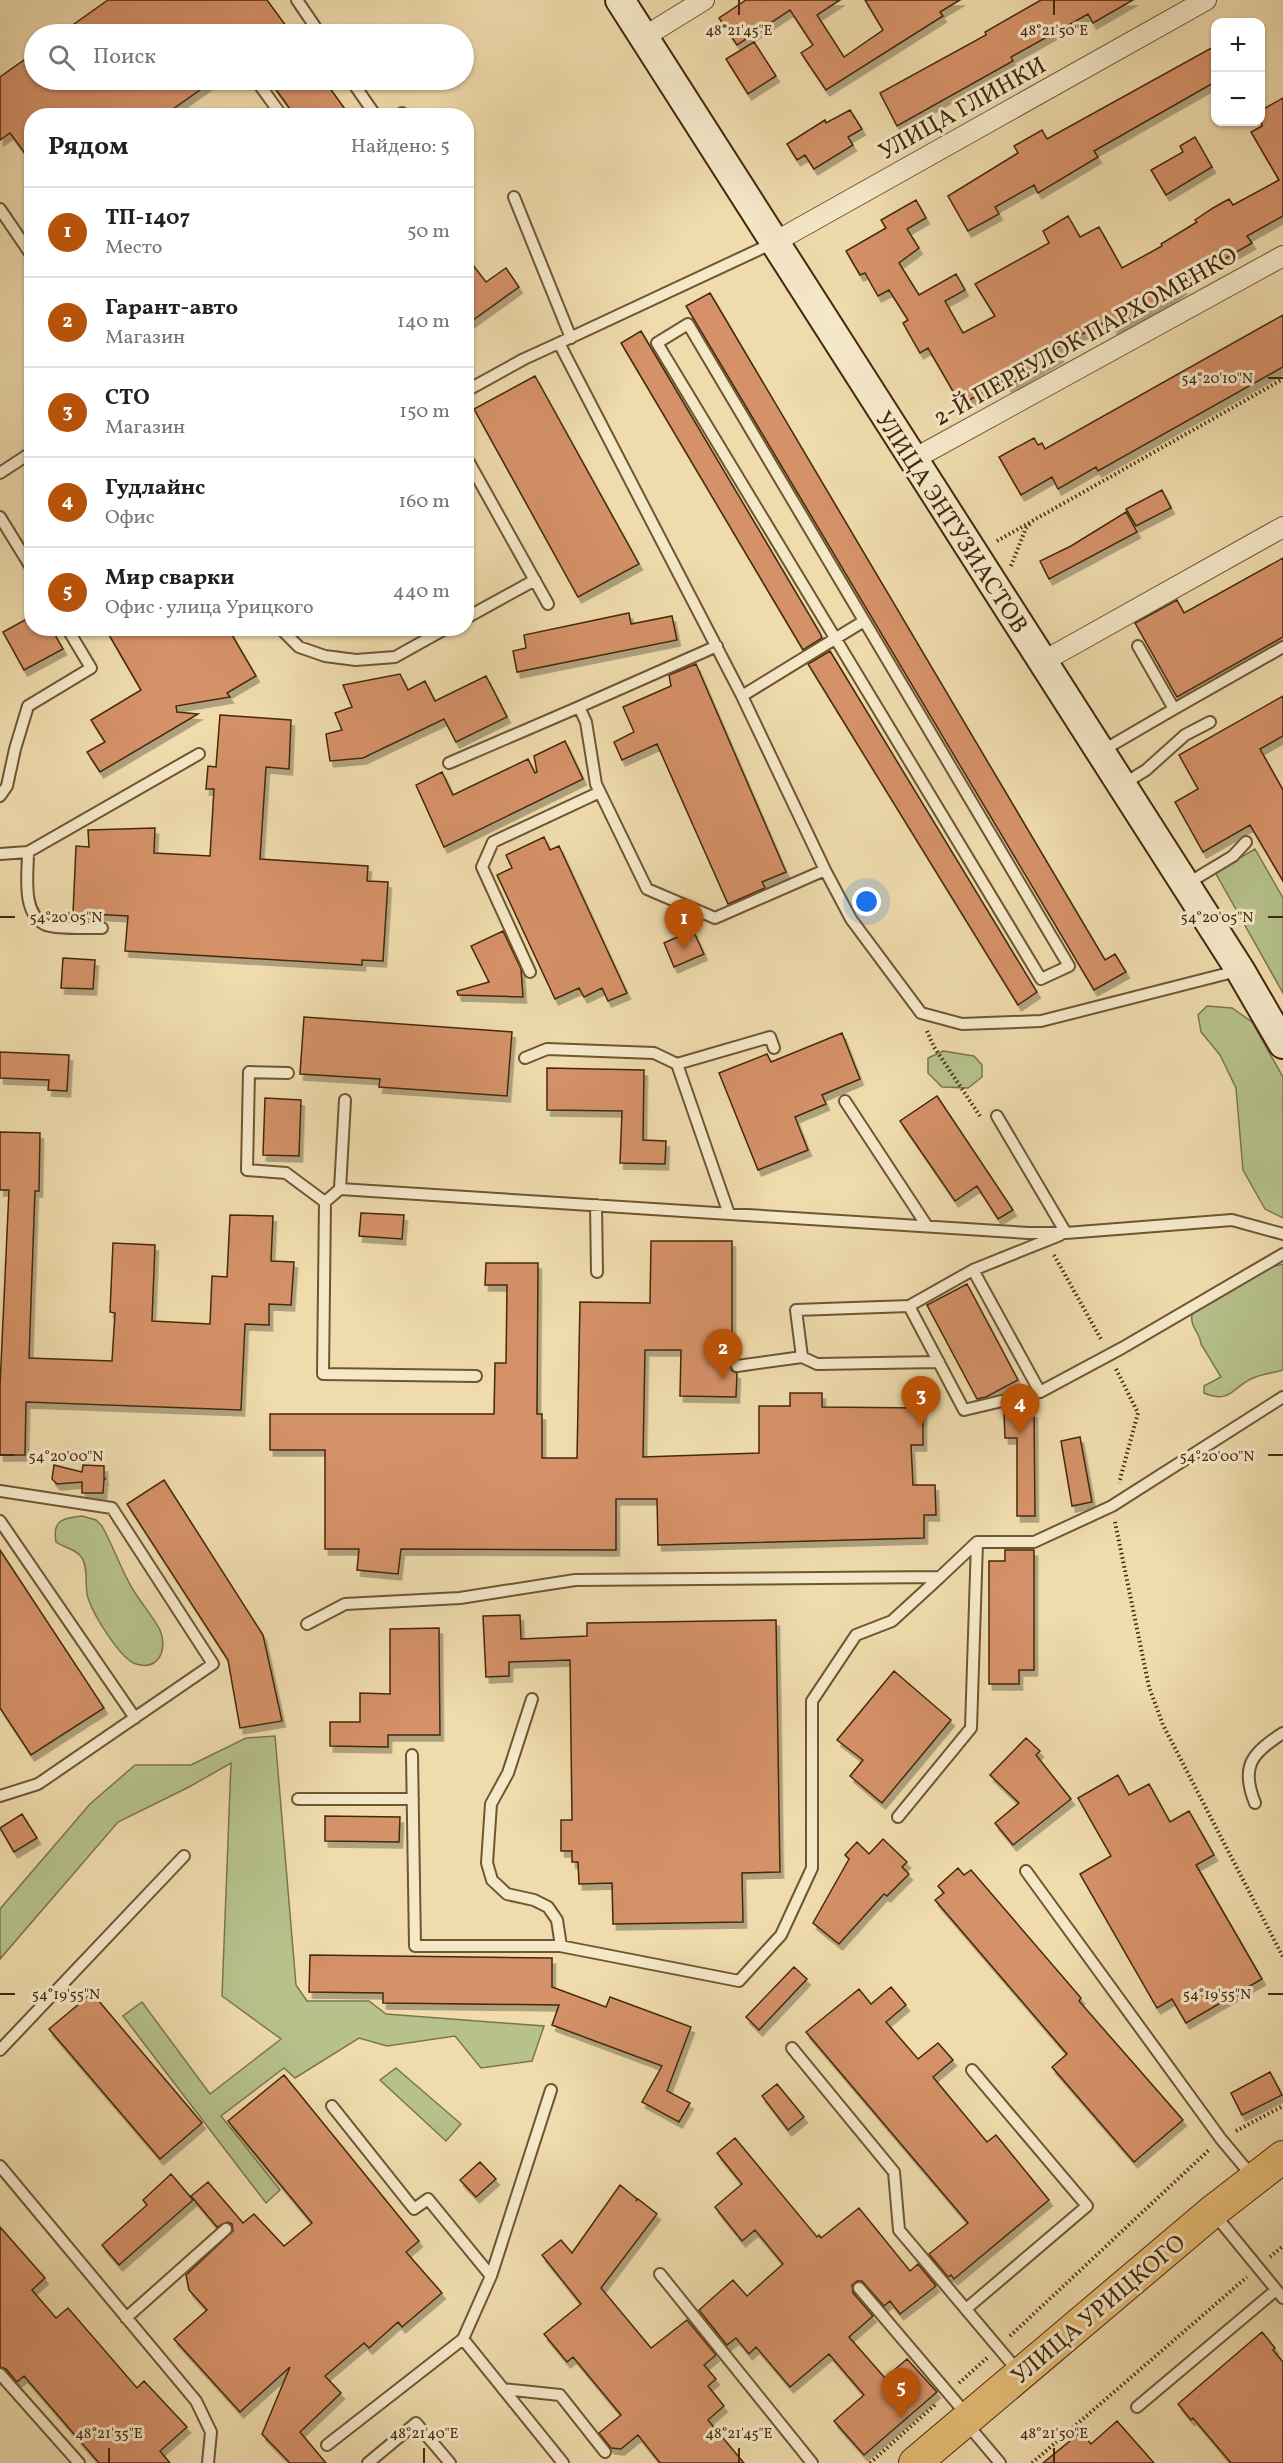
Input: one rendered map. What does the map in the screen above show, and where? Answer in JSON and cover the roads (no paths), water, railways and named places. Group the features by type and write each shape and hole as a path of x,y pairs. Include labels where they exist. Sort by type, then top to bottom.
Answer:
{"main road":[{"name":"УЛИЦА УРИЦКОГО","path":"928,2456 967,2419 1212,2212 1283,2157"}],"street":[{"name":"УЛИЦА ЭНТУЗИАСТОВ","path":"620,0 773,243 1240,970 1283,1044"},
{"path":"644,37 704,0"},
{"name":"УЛИЦА ГЛИНКИ","path":"773,243 1206,0"},
{"name":"2-Й ПЕРЕУЛОК ПАРХОМЕНКО","path":"912,460 1283,256"},
{"path":"1042,662 1283,527"}],"lane":[{"path":"297,0 313,24"},
{"path":"263,90 276,108"},
{"path":"358,90 370,108"},
{"path":"514,197 571,338"},
{"path":"0,208 24,244"},
{"path":"474,387 524,359 773,243"},
{"path":"688,324 864,621 1069,966 1041,978 657,343 688,324"},
{"path":"559,343 717,646 851,919 921,1013 962,1024 1041,1021 1240,970"},
{"path":"0,473 24,457"},
{"path":"474,471 548,604"},
{"path":"0,517 24,556"},
{"path":"474,614 535,580"},
{"path":"742,696 864,621"},
{"path":"0,796 7,786 28,705 91,668 72,636"},
{"path":"288,636 299,647 325,656 356,660 395,657 433,636"},
{"path":"449,763 717,646"},
{"path":"1138,646 1174,709"},
{"path":"1100,752 1283,647"},
{"path":"579,707 586,722 597,784 647,889 716,918 825,870"},
{"path":"1121,785 1146,770 1185,735 1210,722"},
{"path":"0,854 28,852 200,754"},
{"path":"530,972 482,867 493,842 600,792"},
{"path":"1185,885 1233,856 1246,842"},
{"path":"28,852 28,898 32,915 46,926 102,928"},
{"path":"525,1058 547,1050 654,1053 677,1064 770,1037 774,1048"},
{"path":"677,1064 729,1214"},
{"path":"288,1073 249,1072 247,1170 286,1173 325,1202"},
{"path":"340,1189 345,1100"},
{"path":"845,1101 927,1226"},
{"path":"997,1116 1066,1233"},
{"path":"476,1376 323,1374 325,1202 340,1189 1028,1233 1066,1233 1232,1220 1283,1234"},
{"path":"597,1205 597,1272"},
{"path":"802,1357 796,1310 909,1306 973,1270 1066,1233"},
{"path":"909,1306 964,1410 1040,1392 1109,1355 1125,1351 1283,1254"},
{"path":"973,1270 1040,1392"},
{"path":"737,1366 802,1357 817,1364 939,1362"},
{"path":"412,1755 414,1946 561,1946 739,1981 781,1935 812,1868 812,1701 856,1635 892,1622 977,1542 1034,1542 1112,1506 1283,1397"},
{"path":"0,1491 112,1508 213,1665 38,1784 0,1796"},
{"path":"0,1521 135,1718"},
{"path":"898,1817 971,1728 977,1542"},
{"path":"307,1624 345,1604 460,1598 575,1580 940,1577"},
{"path":"532,1699 508,1773 491,1804 487,1863 492,1881 507,1894 534,1900 548,1907 557,1920 561,1946"},
{"path":"1255,1803 1247,1785 1247,1772 1253,1757 1283,1733"},
{"path":"298,1799 413,1799"},
{"path":"0,2049 184,1856"},
{"path":"1026,1871 1221,2139 1254,2178"},
{"path":"792,2048 894,2172 899,2230 1020,2374"},
{"path":"966,2309 1087,2206 972,2070"},
{"path":"327,2445 463,2339 491,2276 551,2090"},
{"path":"332,2106 414,2209 428,2199 491,2276"},
{"path":"0,2166 196,2401 211,2432 208,2463"},
{"path":"1137,2408 1281,2296 1212,2212"},
{"path":"126,2318 226,2229"},
{"path":"660,2274 812,2463"},
{"path":"859,2288 948,2393 1000,2463"},
{"path":"463,2339 563,2463"},
{"path":"0,2374 79,2463"},
{"path":"503,2389 560,2396 605,2452"},
{"path":"368,2463 416,2423 450,2463"}],"place":[{"name":"ТП-1407","path":"684,949"},
{"name":"Гарант-авто","path":"723,1379"},
{"name":"СТО","path":"921,1426"},
{"name":"Гудлайнс","path":"1020,1434"},
{"name":"Мир сварки","path":"901,2418"}]}
